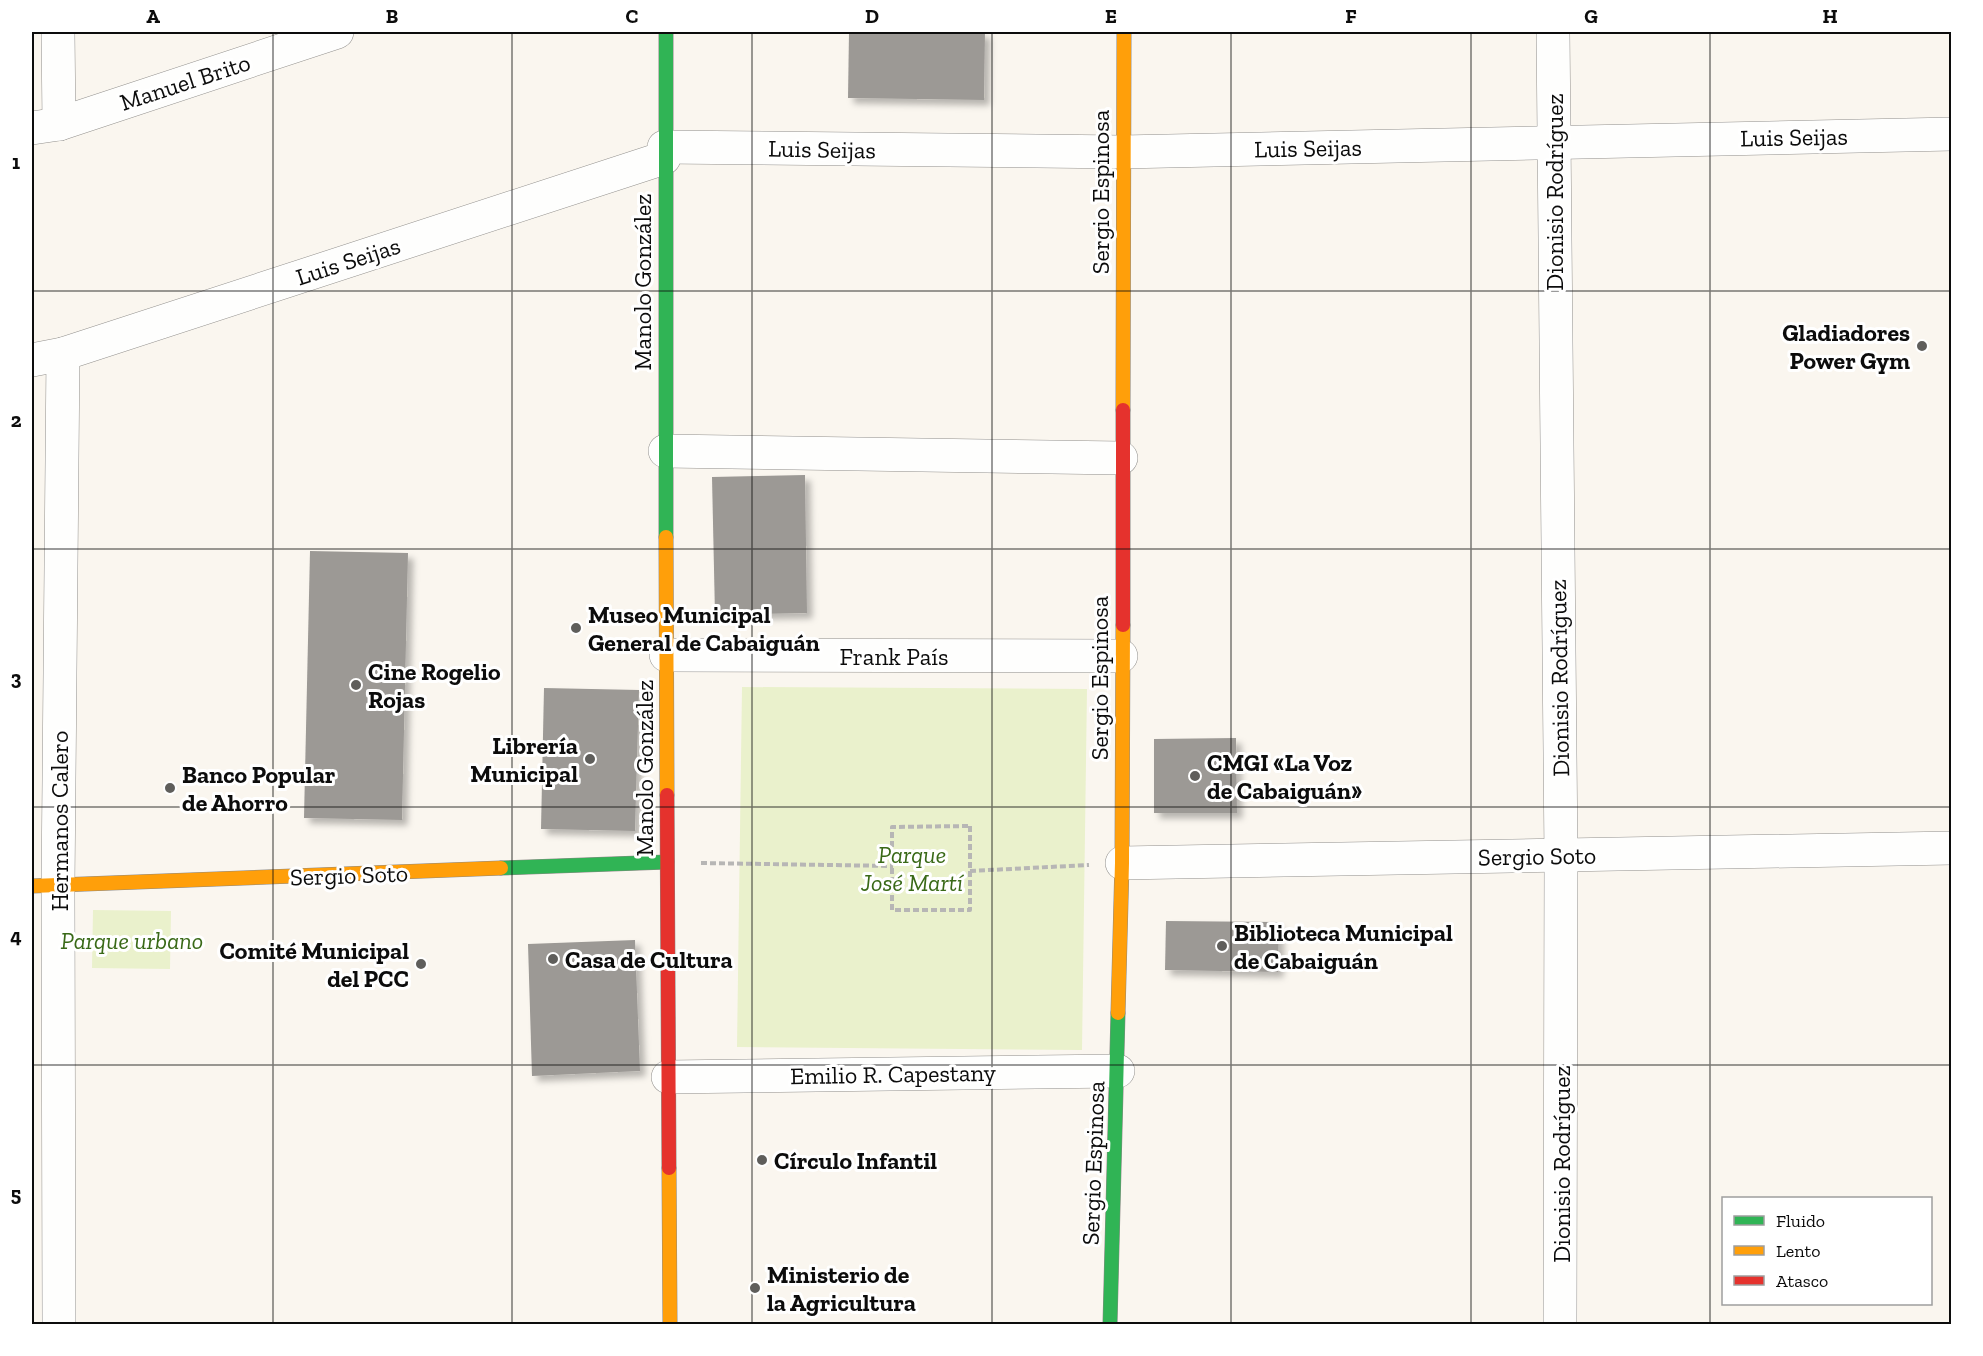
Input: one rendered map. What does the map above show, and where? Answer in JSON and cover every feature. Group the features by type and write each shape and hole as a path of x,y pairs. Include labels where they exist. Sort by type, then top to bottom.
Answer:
{"street":[{"path":"45,126 58,32"},
{"name":"Manuel Brito","path":"45,126 337,32"},
{"name":"Manolo González","path":"666,32 664,153 670,1324"},
{"name":"Sergio Espinosa","path":"1110,1324 1122,863 1121,458 1124,32"},
{"name":"Dionisio Rodríguez","path":"1553,32 1552,143 1561,855 1560,1324"},
{"name":"Luis Seijas","path":"32,360 63,354 664,153 1122,152 1952,134"},
{"name":"Hermanos Calero","path":"59,1324 45,886 63,354"},
{"path":"665,451 1121,458"},
{"name":"Frank País","path":"666,655 1121,656"},
{"name":"Sergio Soto","path":"1122,863 1952,848"},
{"name":"Sergio Soto","path":"45,886 667,862"},
{"name":"Emilio R. Capestany","path":"668,1077 1118,1071"}],"path":[{"path":"970,826 970,910 892,910 893,866 892,827 970,826"},
{"path":"667,862 893,866"},
{"path":"970,871 1122,863"}],"green space":[{"name":"Parque José Martí","path":"742,687 1087,689 1082,1050 737,1047"},
{"name":"Parque urbano","path":"93,910 171,911 170,969 92,968"}],"building":[{"path":"849,32 985,32 984,100 848,98"},
{"path":"805,475 807,613 715,615 712,477"},
{"name":"Cine Rogelio Rojas","path":"310,551 408,553 402,820 304,818"},
{"name":"Librería Municipal","path":"544,688 639,690 635,831 541,829"},
{"name":"CMGI «La Voz de Cabaiguán»","path":"1236,738 1237,813 1154,813 1154,739"},
{"name":"Biblioteca Municipal de Cabaiguán","path":"1166,921 1279,922 1278,972 1165,970"},
{"path":"635,940 640,1071 532,1076 528,944"}],"traffic: fast":[{"path":"666,32 666,537"},
{"path":"501,868 667,862"},
{"path":"1110,1324 1118,1013"}],"traffic: slow":[{"path":"1123,410 1124,32"},
{"path":"666,537 667,795"},
{"path":"1118,1013 1122,863 1123,625"},
{"path":"32,886 501,868"},
{"path":"669,1168 670,1324"}],"traffic: jam":[{"path":"1123,410 1123,625"},
{"path":"667,795 669,1168"}],"place":[{"name":"Gladiadores Power Gym","path":"1922,346"},
{"name":"Museo Municipal General de Cabaiguán","path":"576,628"},
{"name":"Cine Rogelio Rojas","path":"356,685"},
{"name":"Librería Municipal","path":"590,759"},
{"name":"CMGI «La Voz de Cabaiguán»","path":"1195,776"},
{"name":"Banco Popular de Ahorro","path":"170,788"},
{"name":"Biblioteca Municipal de Cabaiguán","path":"1222,946"},
{"name":"Casa de Cultura","path":"553,959"},
{"name":"Comité Municipal del PCC","path":"421,964"},
{"name":"Círculo Infantil","path":"762,1160"},
{"name":"Ministerio de la Agricultura","path":"755,1288"}]}
